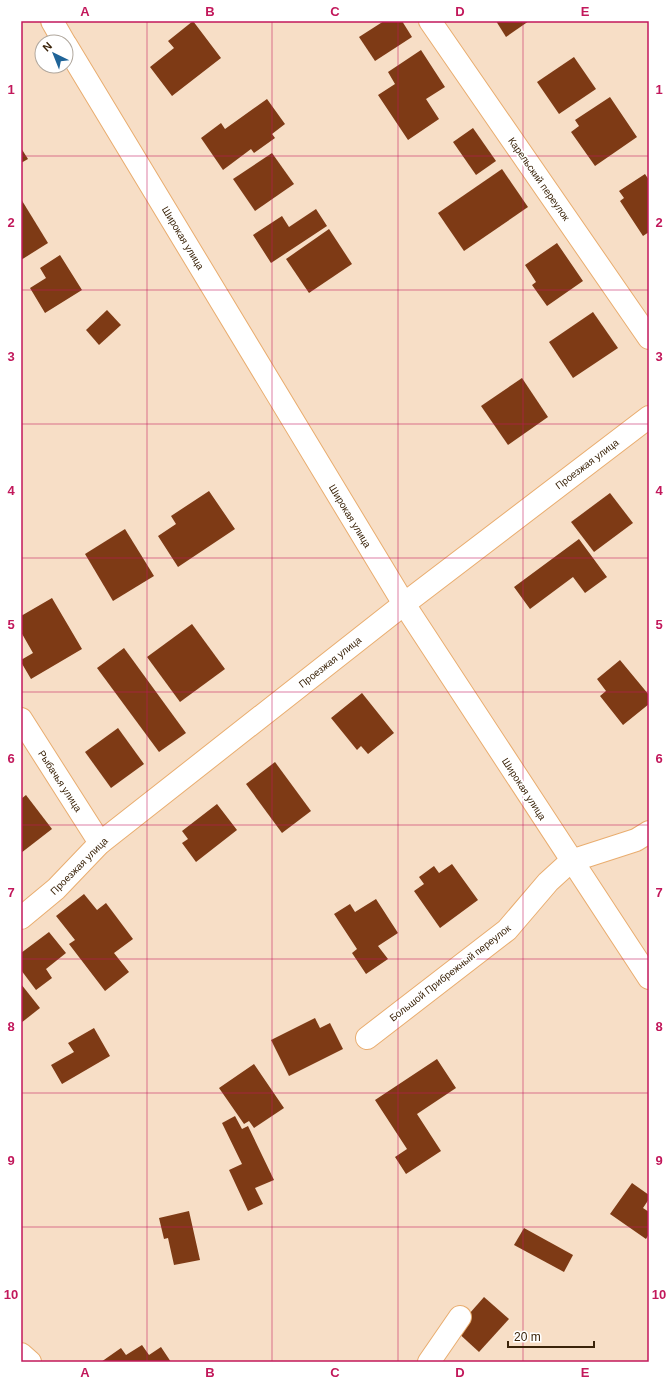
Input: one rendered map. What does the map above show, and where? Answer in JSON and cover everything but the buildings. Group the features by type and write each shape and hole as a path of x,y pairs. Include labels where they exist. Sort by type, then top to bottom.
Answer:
{"street":[{"path":"52,21 59,34"},
{"name":"Карельский переулок","path":"430,21 649,338"},
{"name":"Широкая улица","path":"74,58 404,604 649,978"},
{"name":"Проезжая улица","path":"21,918 56,889 100,843 404,604 649,417"},
{"name":"Рыбачья улица","path":"21,719 100,843"},
{"name":"Большой Прибрежный переулок","path":"367,1038 507,930 548,882 571,861 636,840 649,832"},
{"path":"429,1362 460,1317"},
{"path":"21,1354 30,1362"}]}
